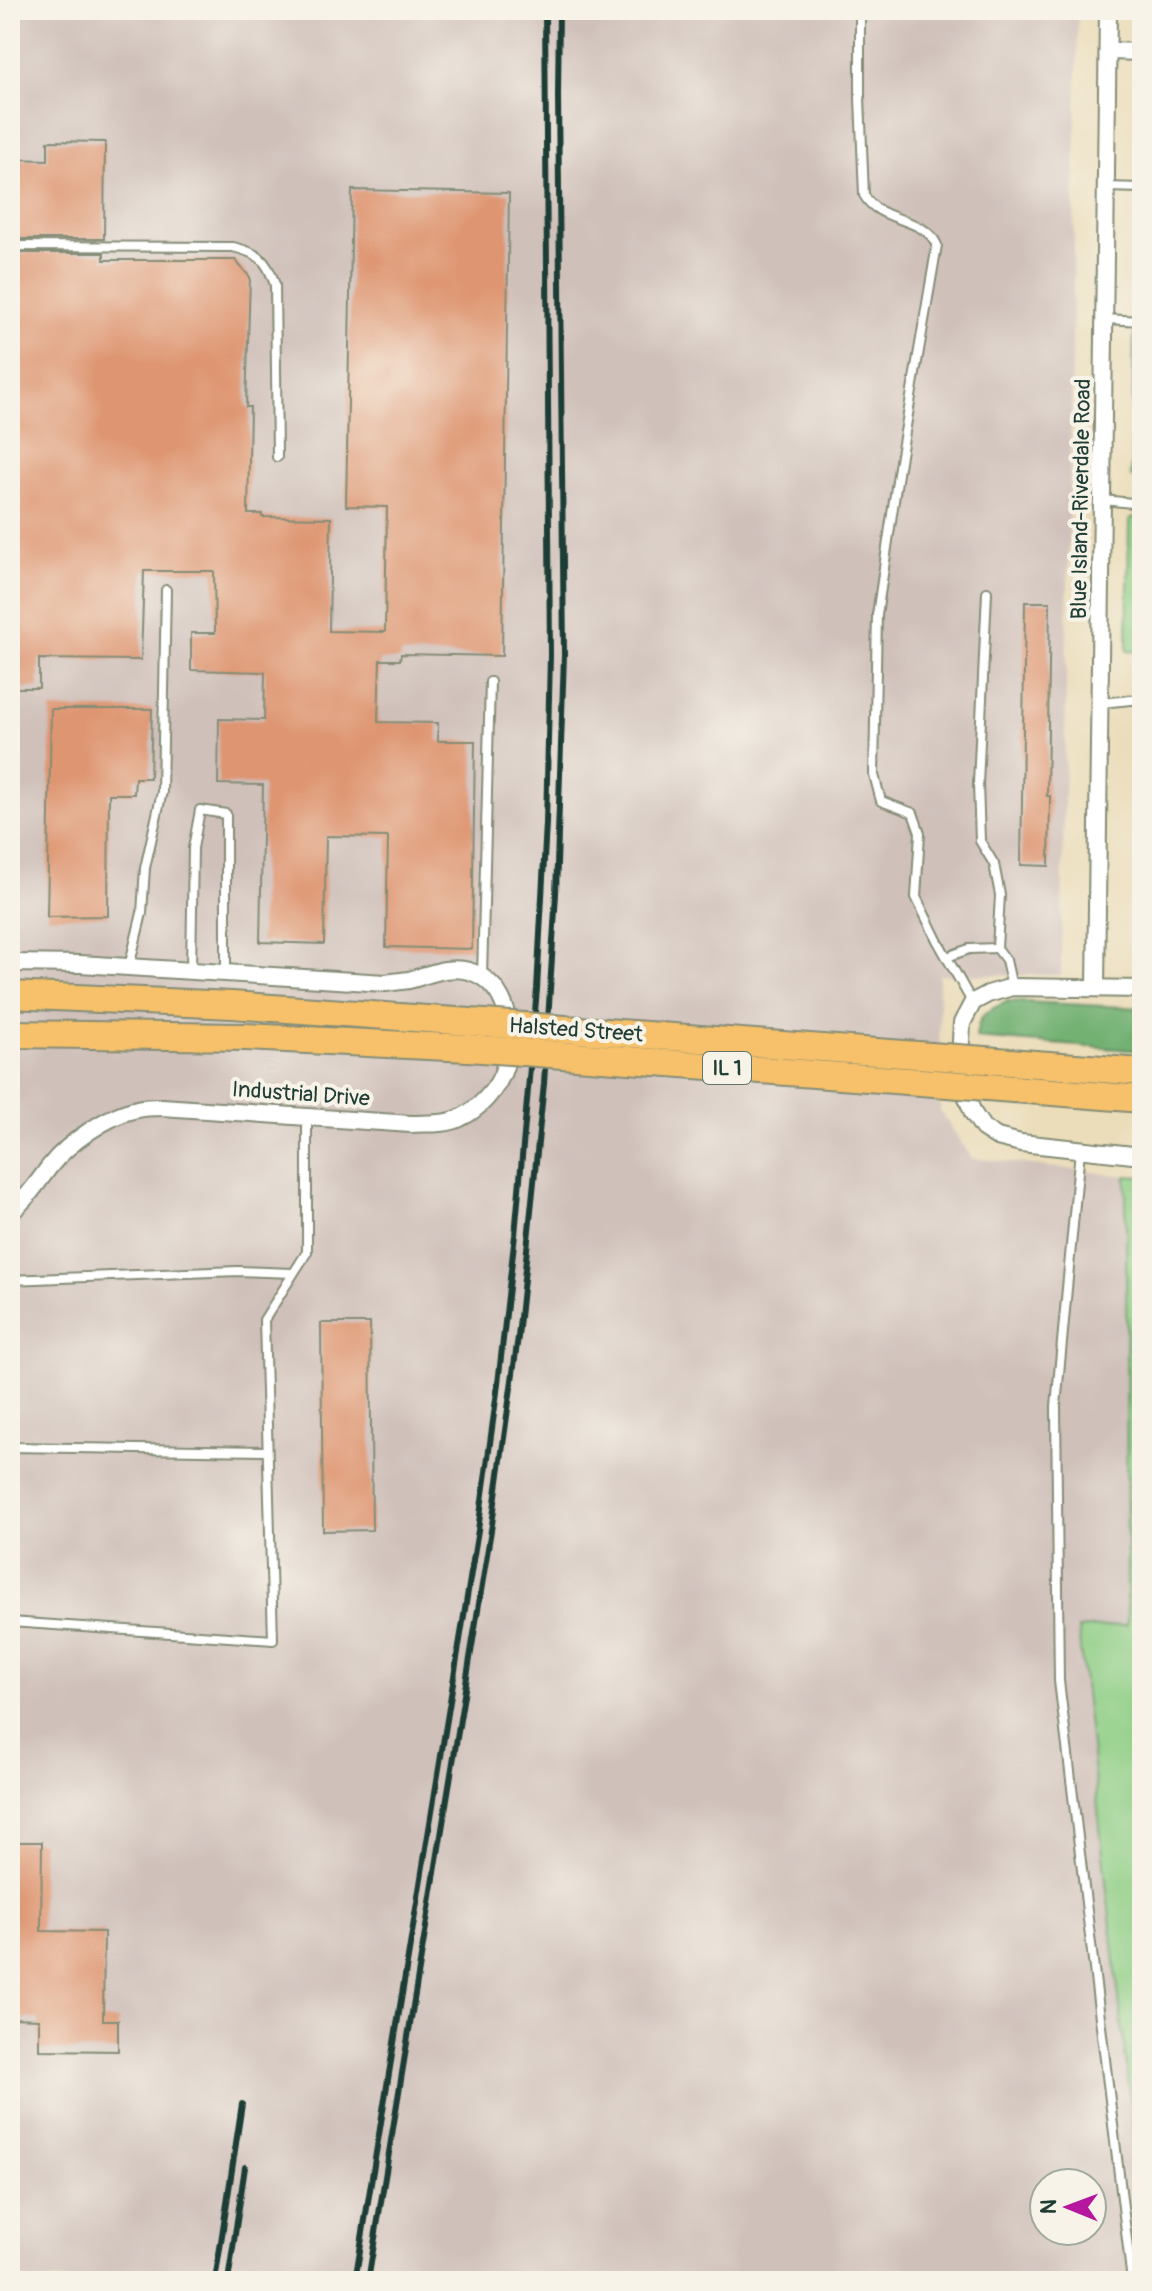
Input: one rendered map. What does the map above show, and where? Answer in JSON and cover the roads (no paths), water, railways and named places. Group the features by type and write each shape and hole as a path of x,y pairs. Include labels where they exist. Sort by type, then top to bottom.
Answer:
{"main road":[{"name":"Halsted Street","path":"10,995 246,1006 1142,1072"},
{"name":"Halsted Street","path":"10,1034 246,1037 468,1048 1142,1099"}],"street":[{"name":"Blue Island-Riverdale Road","path":"1096,988 1108,10"},
{"path":"1108,51 1142,52"},
{"path":"10,963 385,983 449,969 468,970 482,977"},
{"name":"Industrial Drive","path":"10,1213 22,1203 52,1163 75,1142 112,1118 137,1109 162,1107 436,1123 458,1119 475,1109 494,1088 504,1070 509,1046 509,1021 504,1001 482,977"},
{"path":"1142,989 1012,987 988,994 973,1002 962,1023 960,1058 964,1090 973,1113 983,1128 997,1137 1021,1143 1142,1156"}],"lane":[{"path":"860,10 864,195 875,208 923,228 933,235 937,245 877,615 874,775 881,801 913,813 920,833 916,897 973,1002"},
{"path":"1106,187 1142,188"},
{"path":"10,246 233,247 258,255 271,271 275,285 277,457"},
{"path":"1105,319 1142,321"},
{"path":"1103,500 1142,504"},
{"path":"129,967 142,913 145,868 162,792 166,590"},
{"path":"987,592 978,784 980,841 994,864 1000,895 997,948 1006,960 1012,987"},
{"path":"482,977 490,682"},
{"path":"1100,703 1142,699"},
{"path":"191,972 193,848 200,810 226,814 226,974"},
{"path":"947,957 969,949 997,948"},
{"path":"10,1622 273,1640 264,1320 307,1252 307,1117"},
{"path":"1080,1149 1056,1406 1059,1681 1132,2281"},
{"path":"10,1280 238,1271 293,1273"},
{"path":"10,1447 267,1451"}],"railway":[{"path":"355,2281 478,1530 515,1235 537,989 546,823 550,656 545,10"},
{"path":"368,2281 492,1524 518,1337 544,1084 556,894 564,655 559,10"},
{"path":"215,2281 242,2104"},
{"path":"228,2281 245,2167"}]}
